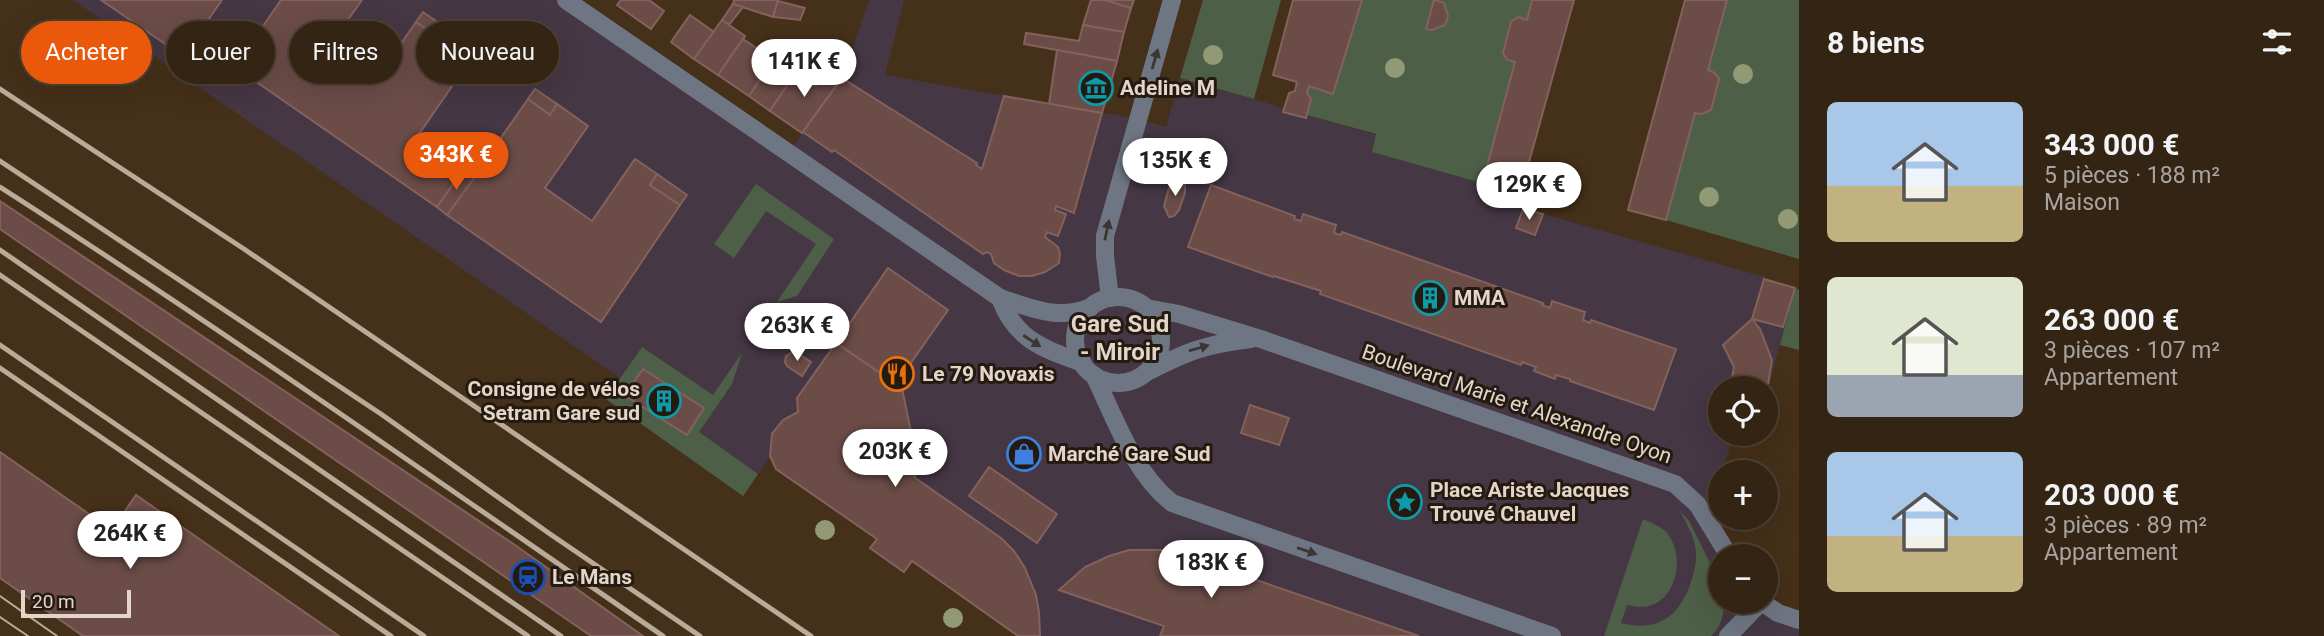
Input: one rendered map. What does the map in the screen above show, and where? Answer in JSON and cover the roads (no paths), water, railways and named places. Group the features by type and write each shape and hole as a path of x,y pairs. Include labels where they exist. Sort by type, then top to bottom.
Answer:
{"street":[{"path":"566,0 1000,298 1036,310 1059,313 1076,313 1110,298 1134,300 1155,318 1161,340 1158,355 1144,374 1129,381 1115,382 1021,334 1005,312 1000,298"},
{"path":"1110,298 1105,236 1172,0"},
{"path":"1091,307 1080,321 1076,335 1077,350 1134,455 1156,488 1172,503 1552,636"},
{"name":"Boulevard Marie et Alexandre Oyon","path":"1146,308 1179,314 1258,338 1675,484 1698,505 1721,544"},
{"name":"Boulevard Marie et Alexandre Oyon","path":"1144,374 1188,351 1217,343 1258,338"},
{"path":"1778,613 1799,620"},
{"path":"1728,636 1750,614"}],"tram line":[{"path":"0,596 57,636"},
{"path":"0,617 28,636"}],"railway":[{"path":"0,89 244,249 811,636"},
{"path":"0,161 381,414 700,636"},
{"path":"0,187 251,353 663,636"},
{"path":"0,250 561,636"},
{"path":"0,275 528,636"},
{"path":"0,345 424,636"},
{"path":"0,368 391,636"}],"place":[{"name":"Adeline M","path":"1096,88"},
{"name":"MMA","path":"1430,298"},
{"name":"Le 79 Novaxis","path":"897,374"},
{"name":"Consigne de vélos Setram Gare sud","path":"664,401"},
{"name":"Marché Gare Sud","path":"1024,454"},
{"name":"Place Ariste Jacques Trouvé Chauvel","path":"1405,502"},
{"name":"Le Mans","path":"528,577"}],"district":[{"name":"Gare Sud - Miroir","path":"1120,338"}]}
